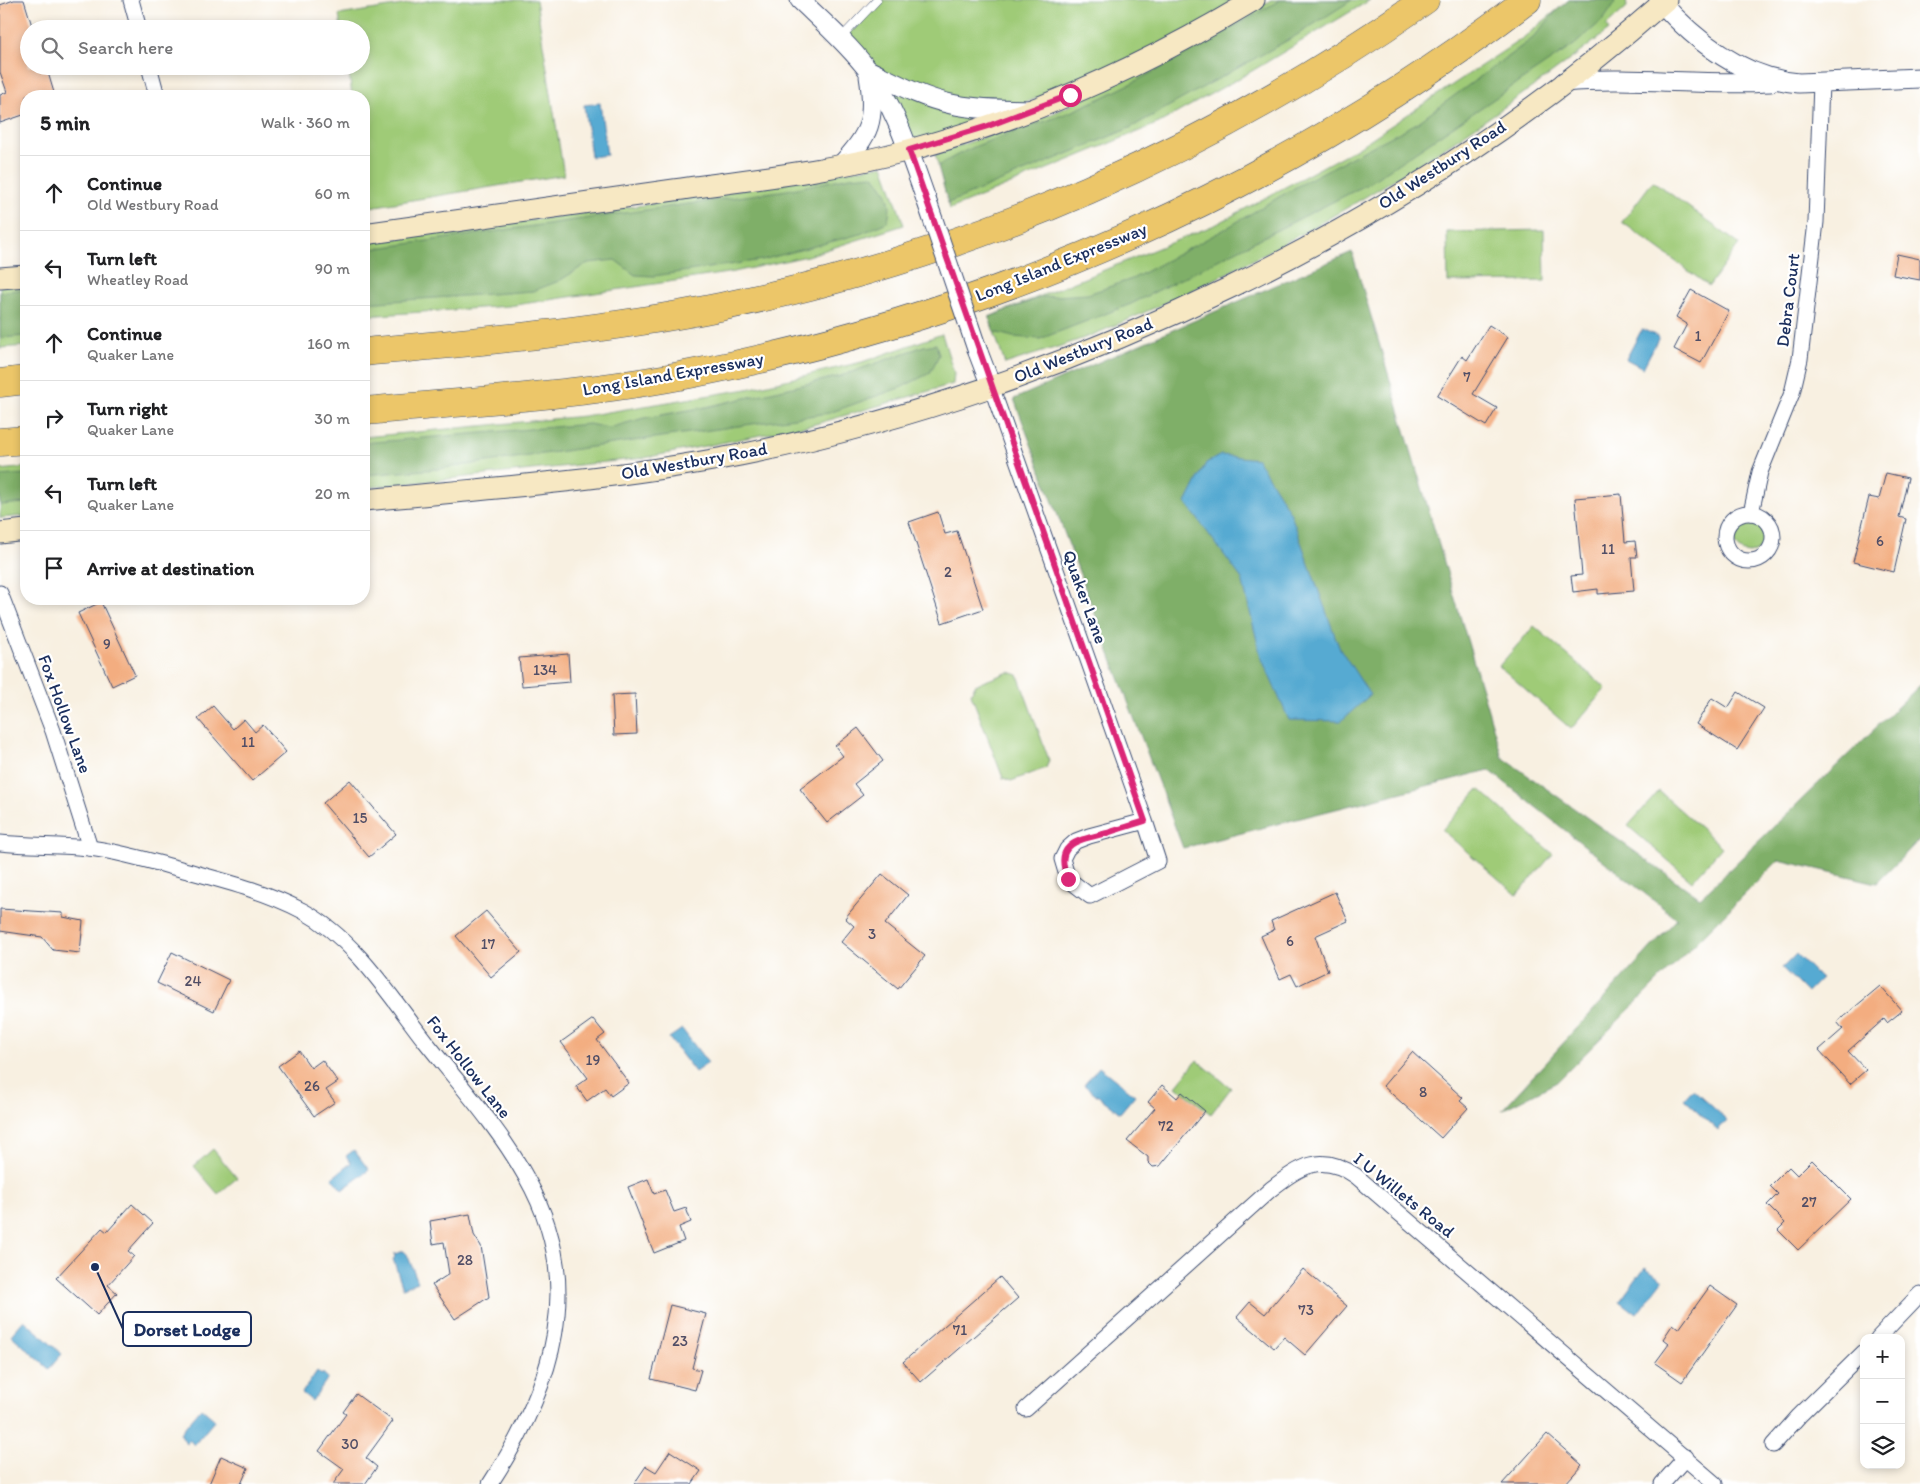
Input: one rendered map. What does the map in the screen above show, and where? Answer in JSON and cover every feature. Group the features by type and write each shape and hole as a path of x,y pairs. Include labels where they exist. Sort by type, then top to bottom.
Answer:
{"highway":[{"path":"370,351 536,335 652,319 782,293 918,255 1041,210 1164,156 1284,91 1341,56 1425,0"},
{"name":"Long Island Expressway","path":"370,409 573,392 693,374 824,344 891,325 1022,281 1149,228 1273,167 1389,97 1527,0"},
{"path":"0,382 20,380"},
{"path":"0,442 20,440"}],"main road":[{"path":"370,233 741,182 840,166 909,150 1033,110 1155,56 1231,10 1254,0"},
{"name":"Old Westbury Road","path":"370,499 566,481 715,460 863,424 991,386 1140,329 1273,265 1414,185 1502,127 1564,82 1663,1"},
{"path":"0,278 20,276"},
{"path":"0,533 20,531"}],"street":[{"path":"131,0 137,20"},
{"path":"800,0 840,39 868,70 890,108 909,150 991,386"},
{"name":"Old Westbury Road","path":"1663,1 1684,26 1711,49 1759,75 1780,81 1821,83 1920,78"},
{"path":"868,70 923,95 952,105 980,109 1033,110"},
{"path":"840,166 867,133 872,101 868,70"},
{"path":"151,75 155,90"},
{"path":"1564,82 1596,79 1719,84 1780,81"},
{"name":"Debra Court","path":"1751,513 1760,472 1792,393 1800,359 1816,222 1821,83"},
{"name":"Quaker Lane","path":"991,386 1145,821 1158,861 1090,896 1068,879 1062,860 1066,849 1076,841 1145,821"},
{"name":"Fox Hollow Lane","path":"0,594 53,731 90,848"},
{"name":"Fox Hollow Lane","path":"0,843 90,848 256,890 304,912 326,925 372,974 473,1101 526,1177 551,1237 559,1280 555,1340 537,1401 490,1484"},
{"name":"I U Willets Road","path":"1026,1409 1271,1189 1302,1168 1314,1163 1325,1162 1346,1169 1356,1176 1686,1457 1715,1484"},
{"path":"1882,1334 1920,1294"},
{"path":"1773,1445 1799,1416 1860,1356"},
{"path":"1662,1484 1686,1457"}],"lane":[{"path":"840,39 877,0"}],"green space":[{"path":"433,0 536,0 564,175 370,207 370,90 351,90 349,75 370,75 370,20 340,20 339,15"},
{"path":"877,0 1254,0 1197,33 909,150 840,39"},
{"path":"1271,0 1370,0 1252,71 1159,123 950,209 935,154 1054,113 1207,39"},
{"path":"1280,0 1352,0 1297,35 1130,128 948,203 938,166 988,141 1058,117 1128,85"},
{"path":"1569,0 1626,0 1627,7 1606,26 1609,30 1550,75 1490,117 1365,197 1301,234 1170,301 1102,331 1005,364 989,317 1217,224 1357,148 1523,38"},
{"path":"1569,0 1613,0 1615,3 1604,19 1574,45 1366,185 1131,304 1040,339 1013,337 994,332 989,317 1042,297 1088,294 1132,279 1225,229 1306,181 1417,123 1533,38 1557,10"},
{"path":"883,165 904,225 807,256 734,272 509,306 370,316 370,242 651,204"},
{"path":"873,175 888,197 890,209 887,222 860,234 762,260 654,276 635,275 615,260 588,263 559,281 533,291 370,303 370,249 787,190 850,177"},
{"path":"1653,181 1739,244 1709,286 1622,222"},
{"path":"1544,230 1545,281 1448,282 1447,232"},
{"path":"1352,252 1502,757 1700,898 1920,685 1920,839 1877,883 1779,860 1557,1082 1502,1110 1677,919 1489,770 1183,848 1014,399"},
{"path":"20,285 20,346 0,348 0,286"},
{"path":"20,290 20,336 0,338 0,292"},
{"path":"942,334 954,373 953,384 812,425 644,458 370,487 370,436 584,416 747,389 862,362"},
{"path":"936,344 939,355 930,373 902,387 829,413 438,469 370,475 370,442 589,424 609,428 644,418 706,407 841,376 924,346"},
{"path":"20,468 20,516 0,518 0,470"},
{"path":"20,474 20,503 0,505 0,476"},
{"path":"1749,521 1755,522 1760,526 1764,531 1764,543 1760,548 1755,552 1749,553 1743,552 1738,548 1734,543 1733,537 1734,531 1738,526 1743,522"},
{"path":"1534,626 1606,688 1571,729 1499,666"},
{"path":"1009,672 1018,675 1049,760 1046,768 1011,781 1003,778 971,694 975,685"},
{"path":"1479,789 1553,854 1517,895 1442,830"},
{"path":"1659,791 1722,847 1692,881 1628,826"},
{"path":"1197,1060 1231,1088 1211,1114 1176,1086"},
{"path":"213,1149 237,1178 218,1194 194,1166"}],"water":[{"path":"600,103 607,155 591,157 584,105"},
{"path":"1642,329 1659,337 1643,368 1626,359"},
{"path":"1221,455 1257,459 1290,512 1339,647 1370,695 1341,721 1289,720 1261,657 1242,579 1186,503 1206,463"},
{"path":"1796,954 1821,979 1807,993 1782,968"},
{"path":"682,1029 708,1063 695,1072 669,1038"},
{"path":"1099,1067 1135,1095 1120,1113 1084,1085"},
{"path":"1693,1089 1727,1120 1718,1130 1684,1099"},
{"path":"354,1150 369,1170 342,1190 332,1178 351,1163 346,1156"},
{"path":"404,1251 418,1282 403,1288 393,1259 395,1257 394,1254"},
{"path":"1645,1267 1663,1280 1637,1314 1620,1301"},
{"path":"24,1320 62,1354 49,1369 11,1335"},
{"path":"317,1371 322,1375 323,1373 328,1378 312,1401 302,1393"},
{"path":"201,1408 215,1420 194,1445 189,1440 186,1443 180,1433"}],"building":[{"path":"14,0 24,0 30,20 20,20 20,75 49,75 53,90 20,90 20,116 0,123 0,95 7,92 0,72 0,5"},
{"path":"1897,254 1920,259 1920,280 1893,275"},
{"path":"1691,290 1729,311 1701,363 1674,349 1687,324 1676,317"},
{"path":"1489,325 1508,337 1473,394 1497,408 1486,426 1437,396 1462,356 1467,360"},
{"path":"1886,473 1908,478 1899,517 1906,519 1894,572 1853,562 1869,497 1879,499"},
{"path":"1621,494 1625,542 1635,541 1637,557 1631,557 1634,591 1598,594 1598,589 1573,592 1571,576 1582,575 1575,498"},
{"path":"938,512 945,534 957,531 983,609 942,623 909,522"},
{"path":"95,605 102,605 135,675 112,686 78,613"},
{"path":"568,654 570,682 522,686 519,658"},
{"path":"1738,692 1764,708 1737,750 1696,724 1712,698 1728,708"},
{"path":"635,694 637,734 614,735 612,695"},
{"path":"213,706 233,729 244,719 255,732 263,725 286,752 252,781 198,719"},
{"path":"858,728 883,761 854,784 863,795 827,823 800,789 843,756 835,746"},
{"path":"350,780 396,834 369,857 323,803"},
{"path":"882,874 908,895 885,924 925,956 898,989 841,942 854,926 845,918"},
{"path":"1335,892 1348,921 1315,936 1328,971 1297,986 1291,974 1280,979 1261,936 1274,930 1271,921"},
{"path":"0,909 63,913 63,917 83,921 80,953 53,950 42,937 0,931"},
{"path":"486,911 521,952 491,977 456,936"},
{"path":"172,952 229,980 214,1011 157,983"},
{"path":"1880,986 1902,1011 1887,1023 1884,1019 1848,1051 1866,1070 1850,1084 1819,1050 1843,1029 1837,1022"},
{"path":"593,1019 605,1034 597,1040 629,1083 611,1096 605,1088 587,1101 576,1086 588,1078 561,1042"},
{"path":"299,1051 311,1068 322,1060 338,1082 326,1090 335,1102 314,1116 278,1066"},
{"path":"1412,1052 1463,1098 1460,1101 1468,1108 1441,1138 1383,1086"},
{"path":"1162,1085 1177,1098 1182,1092 1205,1111 1160,1166 1153,1167 1148,1162 1148,1157 1127,1141 1155,1108 1148,1102"},
{"path":"1812,1160 1851,1199 1798,1250 1778,1230 1785,1223 1767,1205 1778,1194 1770,1186 1789,1167 1797,1175"},
{"path":"648,1179 654,1194 665,1190 674,1212 686,1208 691,1222 679,1227 684,1241 654,1253 628,1187"},
{"path":"132,1204 153,1223 128,1251 134,1256 108,1285 117,1293 97,1315 56,1278 102,1228 107,1232"},
{"path":"470,1214 474,1235 481,1246 489,1297 455,1319 432,1285 449,1274 444,1242 433,1244 430,1221"},
{"path":"1303,1269 1347,1306 1305,1355 1284,1337 1274,1348 1237,1317 1250,1302 1265,1314"},
{"path":"1000,1277 1018,1298 921,1382 903,1362"},
{"path":"1710,1286 1737,1305 1682,1382 1655,1363 1669,1344 1663,1339 1673,1324 1679,1329"},
{"path":"670,1305 706,1314 692,1368 701,1370 695,1390 651,1379"},
{"path":"356,1394 393,1421 366,1458 377,1467 365,1484 333,1484 344,1469 319,1451 346,1414 343,1412"},
{"path":"1547,1434 1582,1465 1565,1484 1502,1484"},
{"path":"670,1451 701,1471 692,1484 634,1484 646,1466 656,1472"},
{"path":"221,1456 248,1468 241,1484 209,1484"}],"place":[{"name":"Dorset Lodge","path":"95,1267"}],"route":[{"path":"1068,879 1062,860 1066,849 1076,841 1145,821 1000,415 909,150 988,126 1070,95"}]}
